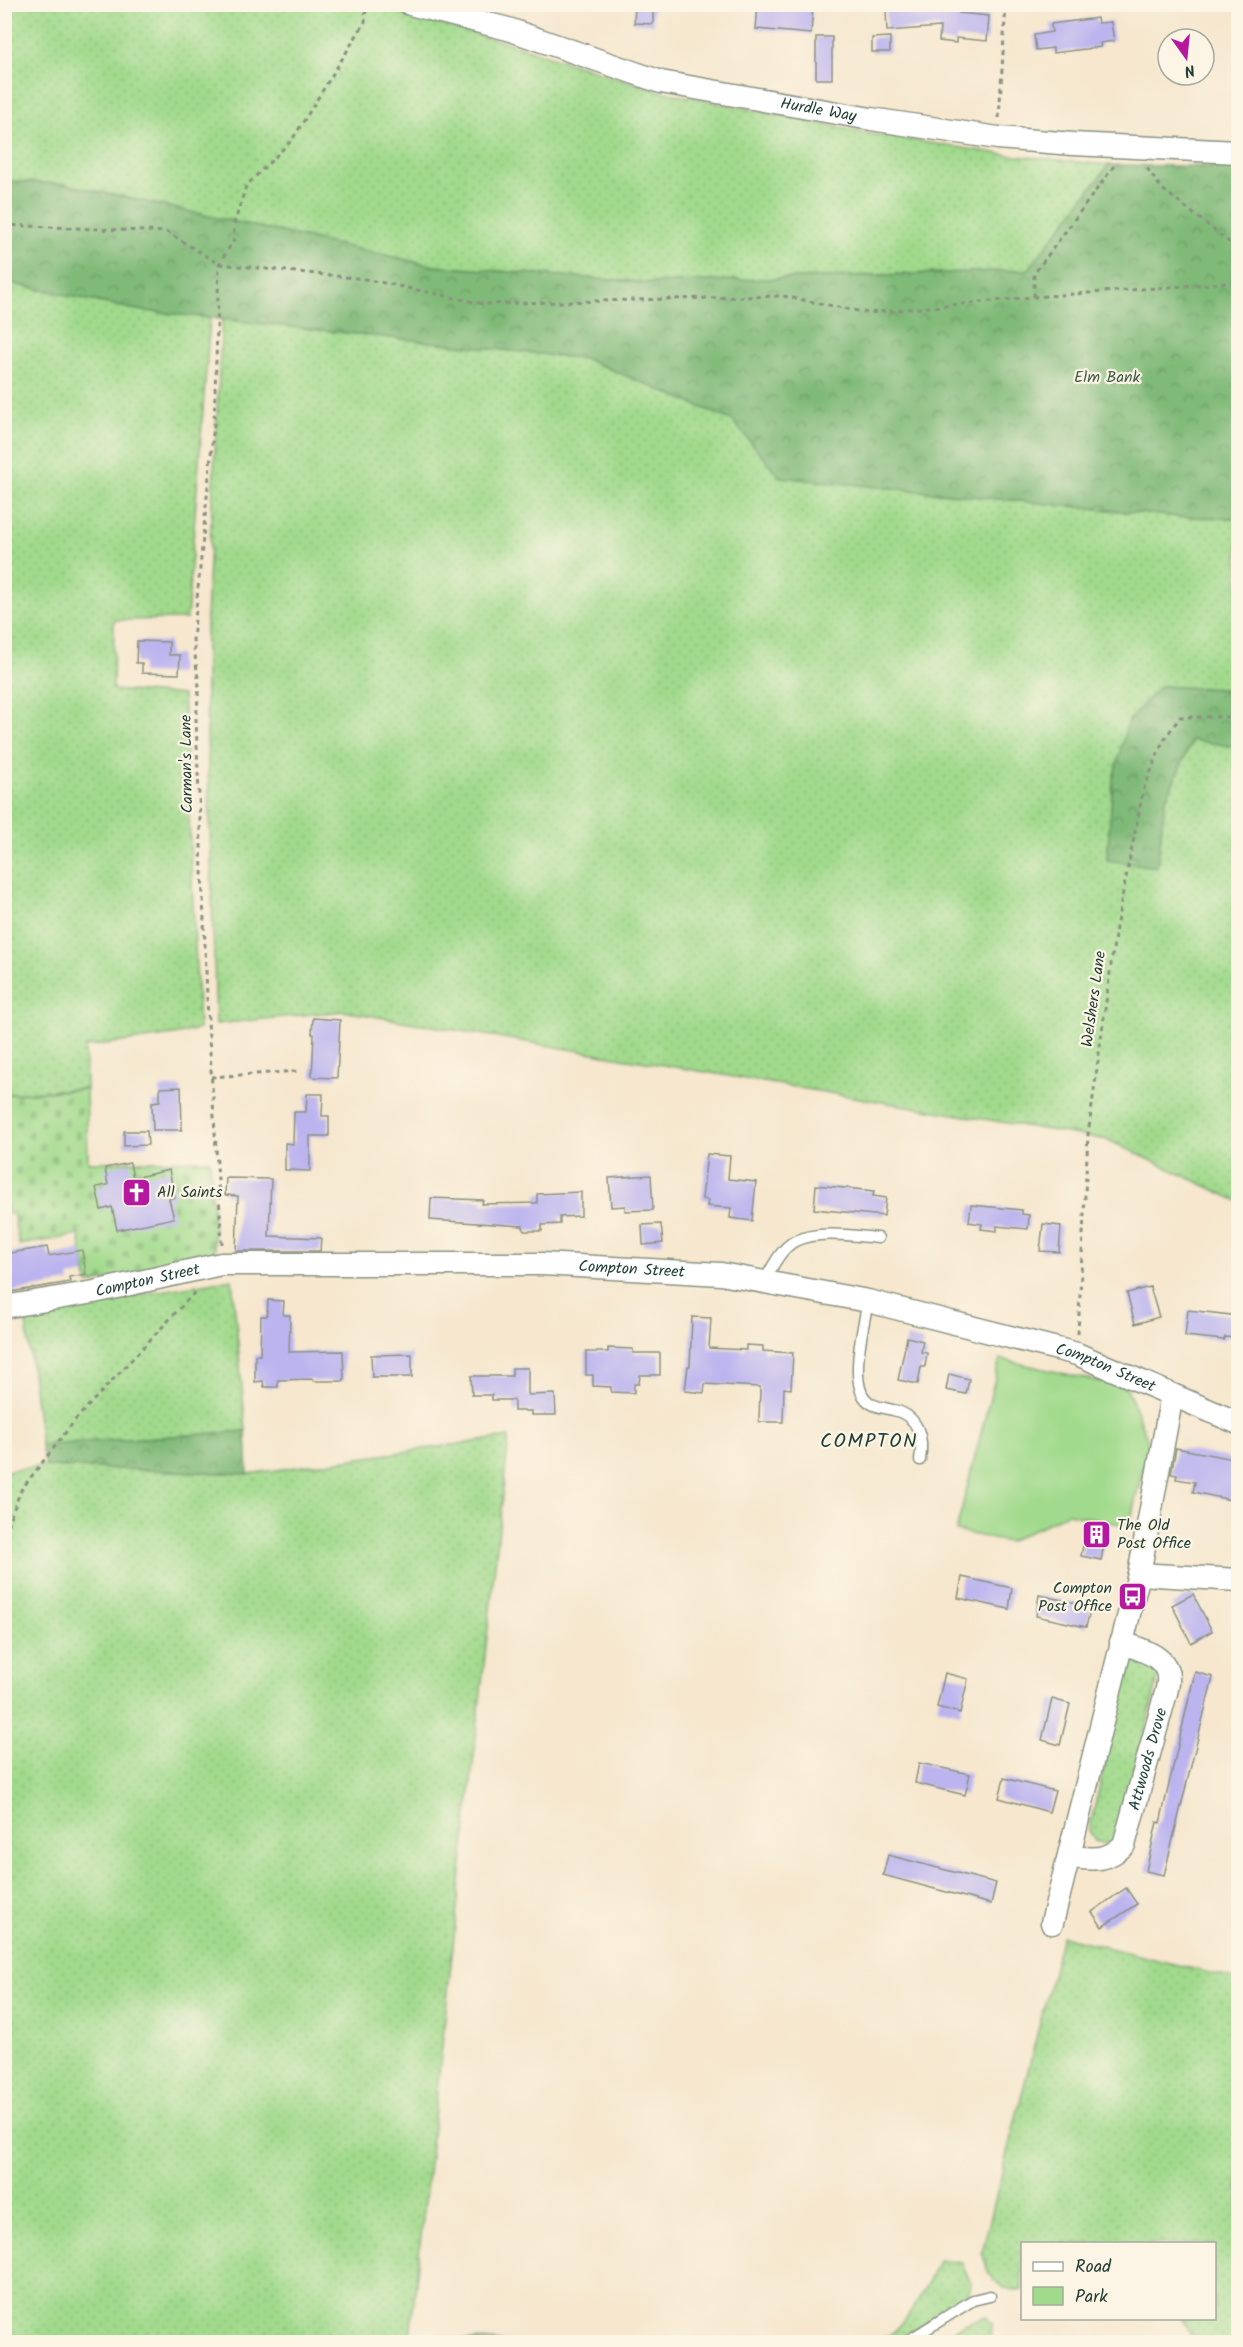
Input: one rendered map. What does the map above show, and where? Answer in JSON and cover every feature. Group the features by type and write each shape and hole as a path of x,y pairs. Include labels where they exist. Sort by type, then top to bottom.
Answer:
{"street":[{"name":"Hurdle Way","path":"410,4 508,28 661,82 871,119 998,138 1239,152"},
{"name":"Compton Street","path":"4,1307 94,1292 221,1264 542,1264 721,1274 868,1301 1077,1354 1239,1423"},
{"path":"1052,1923 1139,1574 1172,1395"},
{"path":"1139,1574 1239,1580"},
{"name":"Attwoods Drove","path":"1070,1857 1097,1859 1113,1856 1124,1845 1164,1700 1169,1677 1160,1659 1121,1642"}],"lane":[{"path":"764,1282 776,1260 795,1241 825,1234 878,1238"},
{"path":"868,1301 859,1362 860,1390 871,1404 893,1410 912,1419 921,1436 920,1460"},
{"path":"906,2343 973,2300 990,2296"}],"path":[{"path":"219,264 234,240 234,224 246,186 292,140 365,22 366,4"},
{"path":"998,138 1006,4"},
{"path":"1034,297 1034,274 1130,145 1161,188 1239,249"},
{"path":"4,225 167,232 219,264 365,279 484,304 783,296 868,313 1034,297 1239,282"},
{"name":"Carman's Lane","path":"219,264 214,424 193,640 199,687 197,733 212,1077 222,1234 221,1264"},
{"name":"Welshers Lane","path":"1077,1354 1088,1135 1116,928 1143,791 1164,741 1180,717 1239,717"},
{"path":"212,1077 300,1071"},
{"path":"4,1534 21,1490 76,1419 197,1290"}],"green space":[{"path":"352,4 386,9 501,41 660,91 865,133 1008,155 1109,165 1029,270 652,283 434,266 65,184 5,181 4,5"},
{"name":"Elm Bank","path":"1109,165 1238,167 1238,518 1180,517 780,477 732,420 586,359 137,310 5,282 5,181 65,184 434,266 652,283 1028,270"},
{"path":"5,282 137,310 210,318 187,619 114,620 113,690 183,695 199,1029 174,1035 85,1047 86,1088 5,1094"},
{"path":"222,319 586,359 732,420 781,477 1180,517 1238,518 1238,690 1160,686 1157,867 1165,801 1192,740 1238,747 1238,1201 1108,1140 343,1011 216,1024 206,698 206,619"},
{"path":"1160,686 1238,690 1238,747 1192,740 1165,801 1157,867 1107,860 1113,779 1128,721"},
{"path":"86,1089 88,1162 210,1160 215,1257 88,1284 79,1235 19,1245 13,1213 5,1214 5,1095"},
{"path":"232,1279 246,1431 41,1445 25,1314"},
{"path":"1000,1359 1127,1388 1149,1444 1129,1526 1068,1513 1008,1542 956,1531"},
{"path":"246,1431 248,1474 45,1466 41,1445"},
{"path":"509,1437 410,2336 503,2342 5,2342 4,1471 45,1466 248,1474"},
{"path":"1139,1659 1149,1661 1159,1675 1119,1838 1110,1845 1095,1841 1089,1831 1129,1662"},
{"path":"1062,1936 1238,1980 1238,2342 1220,2342 1192,2335 1182,2320 1216,2320 1216,2242 1021,2242 1021,2290 1003,2289 988,2272 982,2252"},
{"path":"938,2260 962,2263 971,2284 968,2294 958,2303 895,2342 871,2342 892,2333 905,2319 925,2288"},
{"path":"986,2316 992,2324 991,2342 936,2342 964,2324"}],"building":[{"path":"635,4 653,4 653,24 634,23"},
{"path":"758,4 813,4 811,34 756,29"},
{"path":"912,4 956,4 956,8 960,8 959,13 989,16 987,41 956,38 956,43 939,41 940,27 887,31 886,10 913,8"},
{"path":"1097,18 1098,23 1111,22 1114,41 1100,43 1101,47 1053,53 1053,48 1036,50 1034,35 1052,32 1051,24"},
{"path":"816,37 832,37 832,79 816,79"},
{"path":"890,37 890,52 872,52 872,38"},
{"path":"137,641 169,642 169,655 180,655 179,674 142,673 142,663 136,663"},
{"path":"313,1018 340,1020 337,1078 312,1077"},
{"path":"181,1087 182,1130 153,1130 152,1102 160,1101 160,1088"},
{"path":"307,1094 323,1094 322,1116 329,1116 329,1136 310,1136 310,1171 285,1170 285,1143 293,1144 294,1112 306,1112"},
{"path":"124,1131 147,1131 148,1145 124,1146"},
{"path":"707,1154 730,1156 728,1179 756,1182 752,1221 730,1218 731,1208 707,1206 708,1200 702,1199"},
{"name":"All Saints","path":"130,1163 133,1178 169,1170 175,1197 169,1199 174,1218 117,1230 112,1207 101,1210 96,1187 108,1185 105,1168"},
{"path":"651,1175 653,1210 625,1211 625,1206 611,1207 609,1178"},
{"path":"226,1178 271,1179 269,1236 321,1238 320,1251 236,1251 238,1196 225,1195"},
{"path":"816,1185 874,1191 873,1196 886,1198 884,1216 814,1209"},
{"path":"581,1192 581,1216 560,1217 560,1224 542,1225 542,1231 524,1231 523,1226 430,1220 431,1198 483,1200 482,1204 537,1203 537,1194"},
{"path":"971,1205 1022,1210 1022,1214 1029,1215 1028,1229 997,1226 997,1231 981,1229 982,1224 969,1222"},
{"path":"661,1224 663,1243 643,1245 642,1225"},
{"path":"1043,1224 1061,1226 1059,1252 1040,1251"},
{"path":"47,1247 49,1256 82,1250 86,1274 69,1277 70,1282 4,1293 4,1254"},
{"path":"1150,1287 1159,1317 1135,1324 1127,1293"},
{"path":"268,1300 284,1301 283,1315 290,1315 289,1352 343,1351 344,1381 278,1380 278,1387 264,1387 263,1381 255,1382 255,1355 260,1355 261,1316 267,1316"},
{"path":"1188,1310 1239,1316 1236,1338 1225,1337 1224,1340 1185,1336"},
{"path":"692,1317 711,1318 709,1348 746,1350 746,1345 763,1346 763,1351 793,1353 791,1389 784,1388 783,1422 759,1422 760,1387 705,1384 704,1393 685,1391 688,1366 690,1366"},
{"path":"907,1337 923,1341 921,1352 927,1353 925,1367 921,1367 918,1384 898,1380"},
{"path":"608,1348 633,1349 633,1353 660,1353 660,1375 640,1375 639,1384 634,1384 634,1393 611,1392 611,1387 593,1386 593,1375 586,1375 586,1352 608,1352"},
{"path":"412,1354 412,1377 372,1377 371,1355"},
{"path":"512,1368 528,1368 528,1395 555,1394 556,1415 531,1415 531,1411 514,1411 514,1400 492,1400 492,1395 472,1395 471,1376 512,1376"},
{"path":"949,1374 969,1379 966,1394 946,1390"},
{"path":"1176,1448 1239,1460 1231,1500 1193,1492 1195,1482 1176,1479 1177,1475 1171,1474"},
{"name":"The Old Post Office","path":"1088,1521 1108,1525 1101,1560 1081,1556"},
{"path":"962,1577 1012,1588 1009,1609 958,1598"},
{"path":"1193,1594 1212,1631 1191,1643 1172,1605"},
{"path":"1039,1595 1091,1606 1086,1627 1036,1616"},
{"path":"1195,1672 1213,1677 1164,1875 1146,1871 1157,1822 1160,1823"},
{"path":"945,1673 968,1679 960,1713 937,1707"},
{"path":"1052,1699 1070,1704 1060,1745 1042,1740"},
{"path":"919,1763 970,1774 965,1795 915,1783"},
{"path":"1004,1778 1055,1791 1049,1812 999,1798"},
{"path":"888,1855 996,1883 991,1904 883,1875"},
{"path":"1126,1888 1137,1904 1102,1927 1092,1912"}],"place":[{"name":"All Saints","path":"136,1192"},
{"name":"The Old Post Office","path":"1096,1534"},
{"name":"Compton Post Office","path":"1133,1597"}],"district":[{"name":"COMPTON","path":"869,1442"}]}
